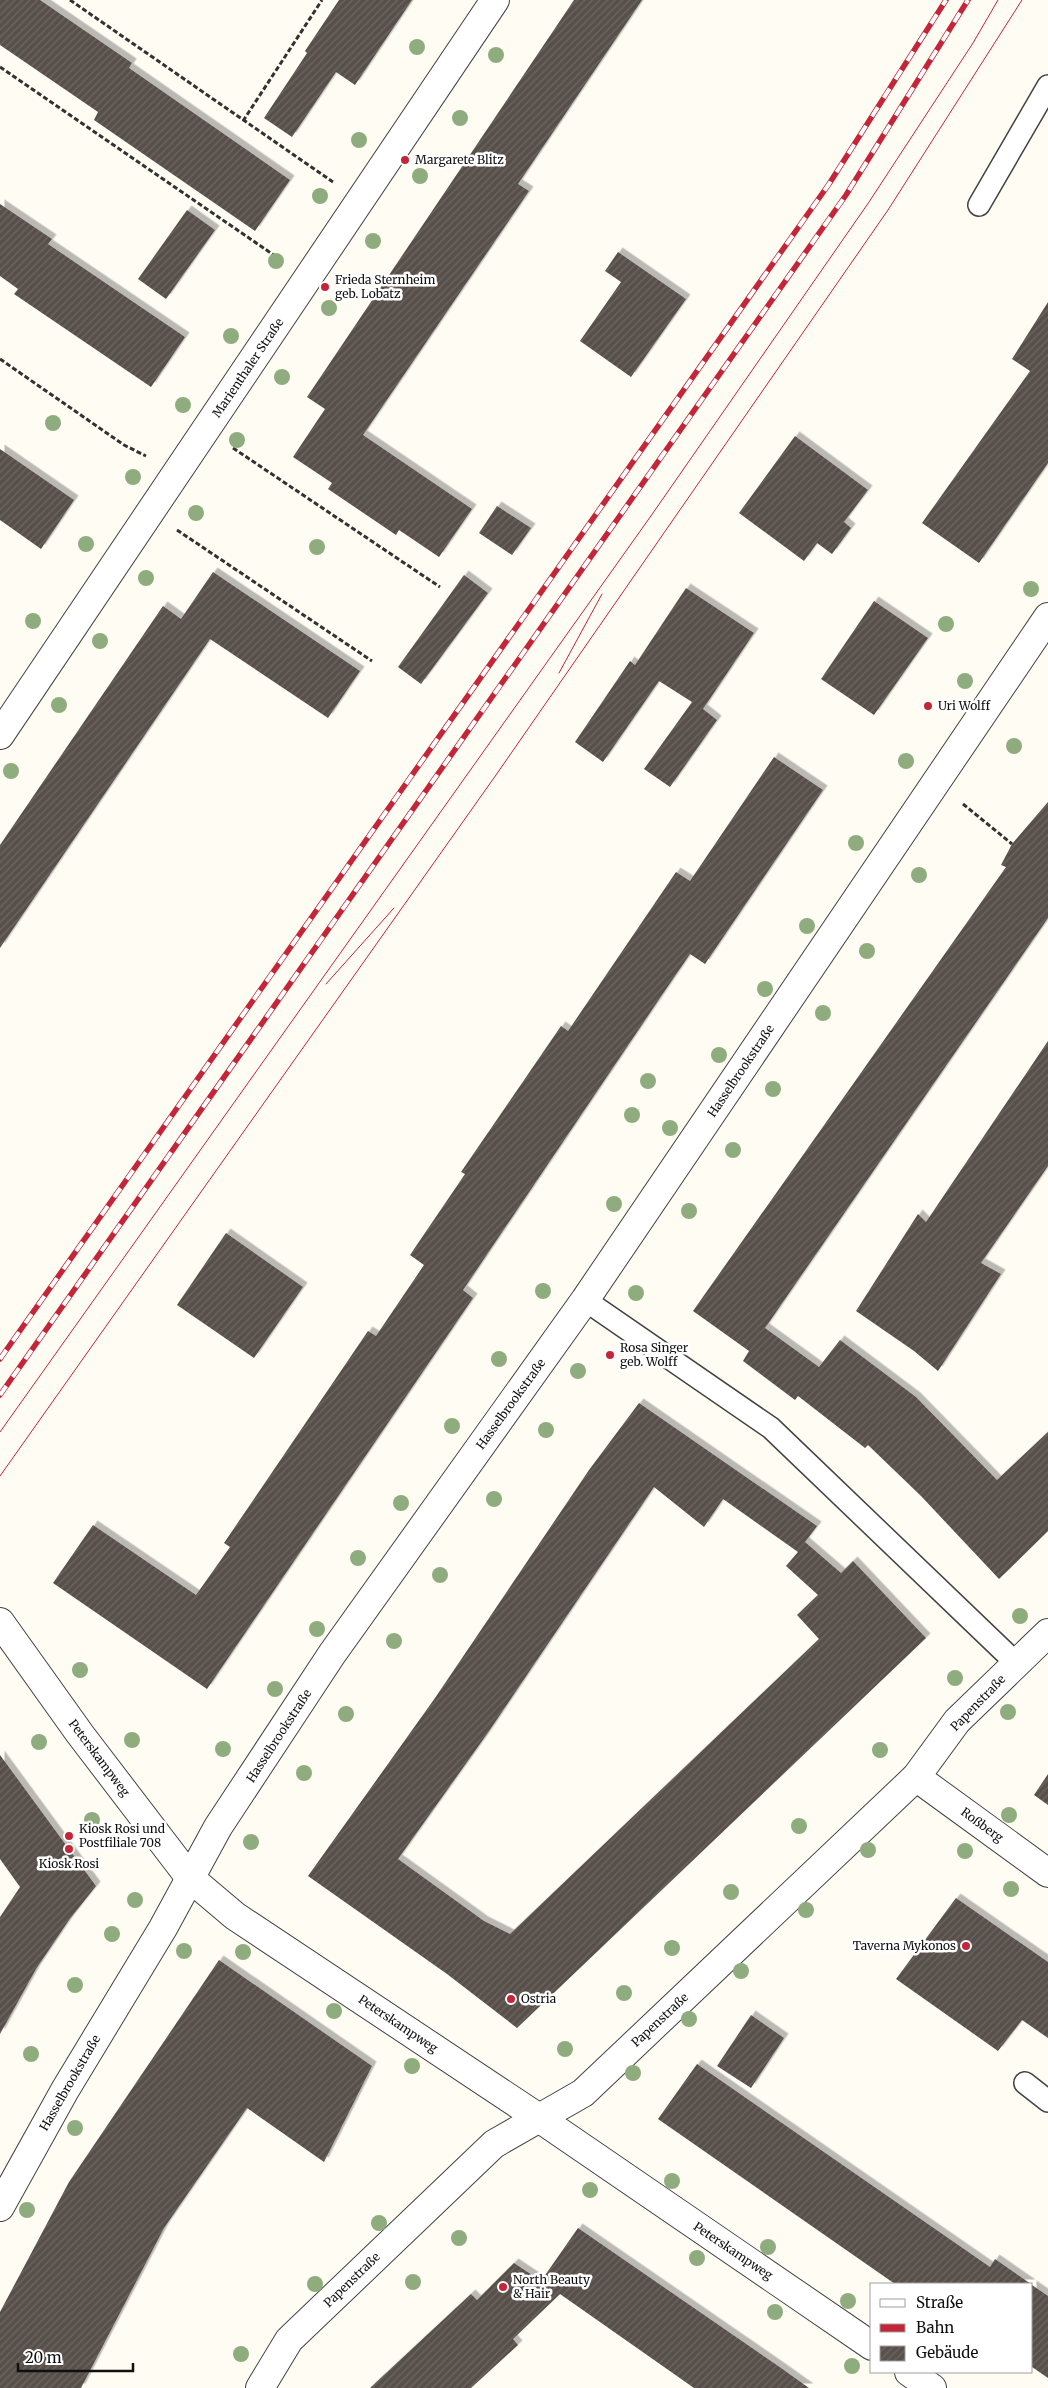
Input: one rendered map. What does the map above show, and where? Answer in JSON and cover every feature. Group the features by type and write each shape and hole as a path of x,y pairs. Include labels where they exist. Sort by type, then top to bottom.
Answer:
{"street":[{"name":"Marienthaler Straße","path":"0,734 179,472 495,0"},
{"name":"Hasselbrookstraße","path":"0,2207 65,2090 163,1928 218,1828 332,1654 585,1300 1048,618"},
{"name":"Peterskampweg","path":"0,1622 80,1734 190,1878 234,1916 539,2118 870,2345"},
{"name":"Papenstraße","path":"260,2388 289,2340 494,2144 583,2093 916,1777 957,1721 1048,1633"},
{"name":"Roßberg","path":"916,1777 1048,1872"},
{"path":"910,2373 932,2388"}],"lane":[{"path":"979,205 1048,86"},
{"path":"585,1300 771,1428 1017,1664"},
{"path":"1025,2083 1048,2101"}],"path":[{"path":"70,0 242,121 361,200"},
{"path":"242,121 322,0"},
{"path":"0,67 308,278"},
{"path":"0,359 124,445 179,472"},
{"path":"207,430 440,587"},
{"path":"151,512 372,661"},
{"path":"937,783 1012,844"}],"building":[{"path":"0,0 40,0 132,63 129,68 290,180 255,231 94,120 98,112 0,45"},
{"path":"339,0 412,0 355,85 336,72 292,137 264,118"},
{"path":"574,0 642,0 518,184 529,191 363,435 472,509 439,557 399,530 396,535 328,489 332,483 293,457 325,409 307,397"},
{"path":"0,204 52,239 48,244 185,337 151,387 14,294 18,289 0,276"},
{"path":"187,210 215,230 166,299 138,279"},
{"path":"618,252 686,299 631,377 580,341 621,282 605,271"},
{"path":"1048,302 1048,463 979,563 922,523 1030,371 1012,359"},
{"path":"795,436 868,490 844,522 851,528 832,554 817,543 804,561 739,513"},
{"path":"0,449 74,500 41,549 0,520"},
{"path":"497,506 531,528 512,555 479,533"},
{"path":"213,572 360,671 328,718 210,639 0,948 0,845 163,606 181,619"},
{"path":"464,575 488,593 421,684 398,667"},
{"path":"686,588 754,633 703,709 717,720 670,787 644,769 692,702 659,681 603,762 575,742 630,661 635,665"},
{"path":"874,601 928,638 874,715 821,679"},
{"path":"774,757 823,790 705,964 690,954 463,1290 473,1298 207,1689 53,1583 93,1525 196,1595 230,1547 224,1543 368,1331 376,1336 424,1265 410,1255 465,1174 461,1172 561,1026 568,1031 676,872 690,881"},
{"path":"1048,802 1048,918 765,1328 819,1367 840,1340 916,1397 997,1480 1048,1432 1048,1531 999,1579 921,1496 868,1445 865,1448 798,1396 795,1400 743,1361 749,1351 693,1311 1006,867 1001,865 1012,844"},
{"path":"1048,1041 1048,1166 981,1263 1001,1274 938,1371 914,1351 856,1311 918,1214 926,1222"},
{"path":"226,1233 303,1287 254,1358 177,1305"},
{"path":"639,1403 817,1526 805,1542 841,1573 853,1561 926,1638 517,2028 447,1974 308,1876 435,1698 589,1470","holes":["654,1487 704,1527 723,1499 798,1552 786,1566 818,1595 797,1615 819,1639 510,1934 484,1921 398,1859 487,1734"]},
{"path":"0,1755 96,1886 69,1920 36,1969 0,2034 0,1917 20,1887 0,1859"},
{"path":"1048,1774 1048,1805 1034,1795"},
{"path":"956,1898 1048,1962 1048,2038 1022,2020 998,2051 896,1979"},
{"path":"219,1960 372,2066 324,2162 247,2108 164,2228 81,2388 0,2388 0,2312 69,2182"},
{"path":"751,2015 784,2038 751,2088 717,2066"},
{"path":"697,2064 990,2267 995,2259 1030,2283 894,2283 658,2119"},
{"path":"578,2228 809,2388 694,2388 560,2294 513,2339 518,2345 471,2388 370,2388 471,2294 477,2300 514,2263 541,2281"},
{"path":"1033,2286 1048,2296 1048,2378 1033,2368"}],"tram line":[{"path":"0,1432 653,513 869,202 973,43 998,0"},
{"path":"0,1476 496,775 888,210 1022,0"},
{"path":"559,673 602,594"},
{"path":"326,984 394,908"}],"railway":[{"path":"0,1359 829,184 946,0"},
{"path":"0,1395 846,195 968,0"}],"place":[{"name":"Margarete Blitz","path":"405,160"},
{"name":"Frieda Sternheim geb. Lobatz","path":"325,287"},
{"name":"Uri Wolff","path":"928,706"},
{"name":"Rosa Singer geb. Wolff","path":"610,1355"},
{"name":"Kiosk Rosi und Postfiliale 708","path":"69,1836"},
{"name":"Kiosk Rosi","path":"69,1849"},
{"name":"Taverna Mykonos","path":"966,1946"},
{"name":"Ostria","path":"511,1999"},
{"name":"North Beauty & Hair","path":"503,2287"}]}
